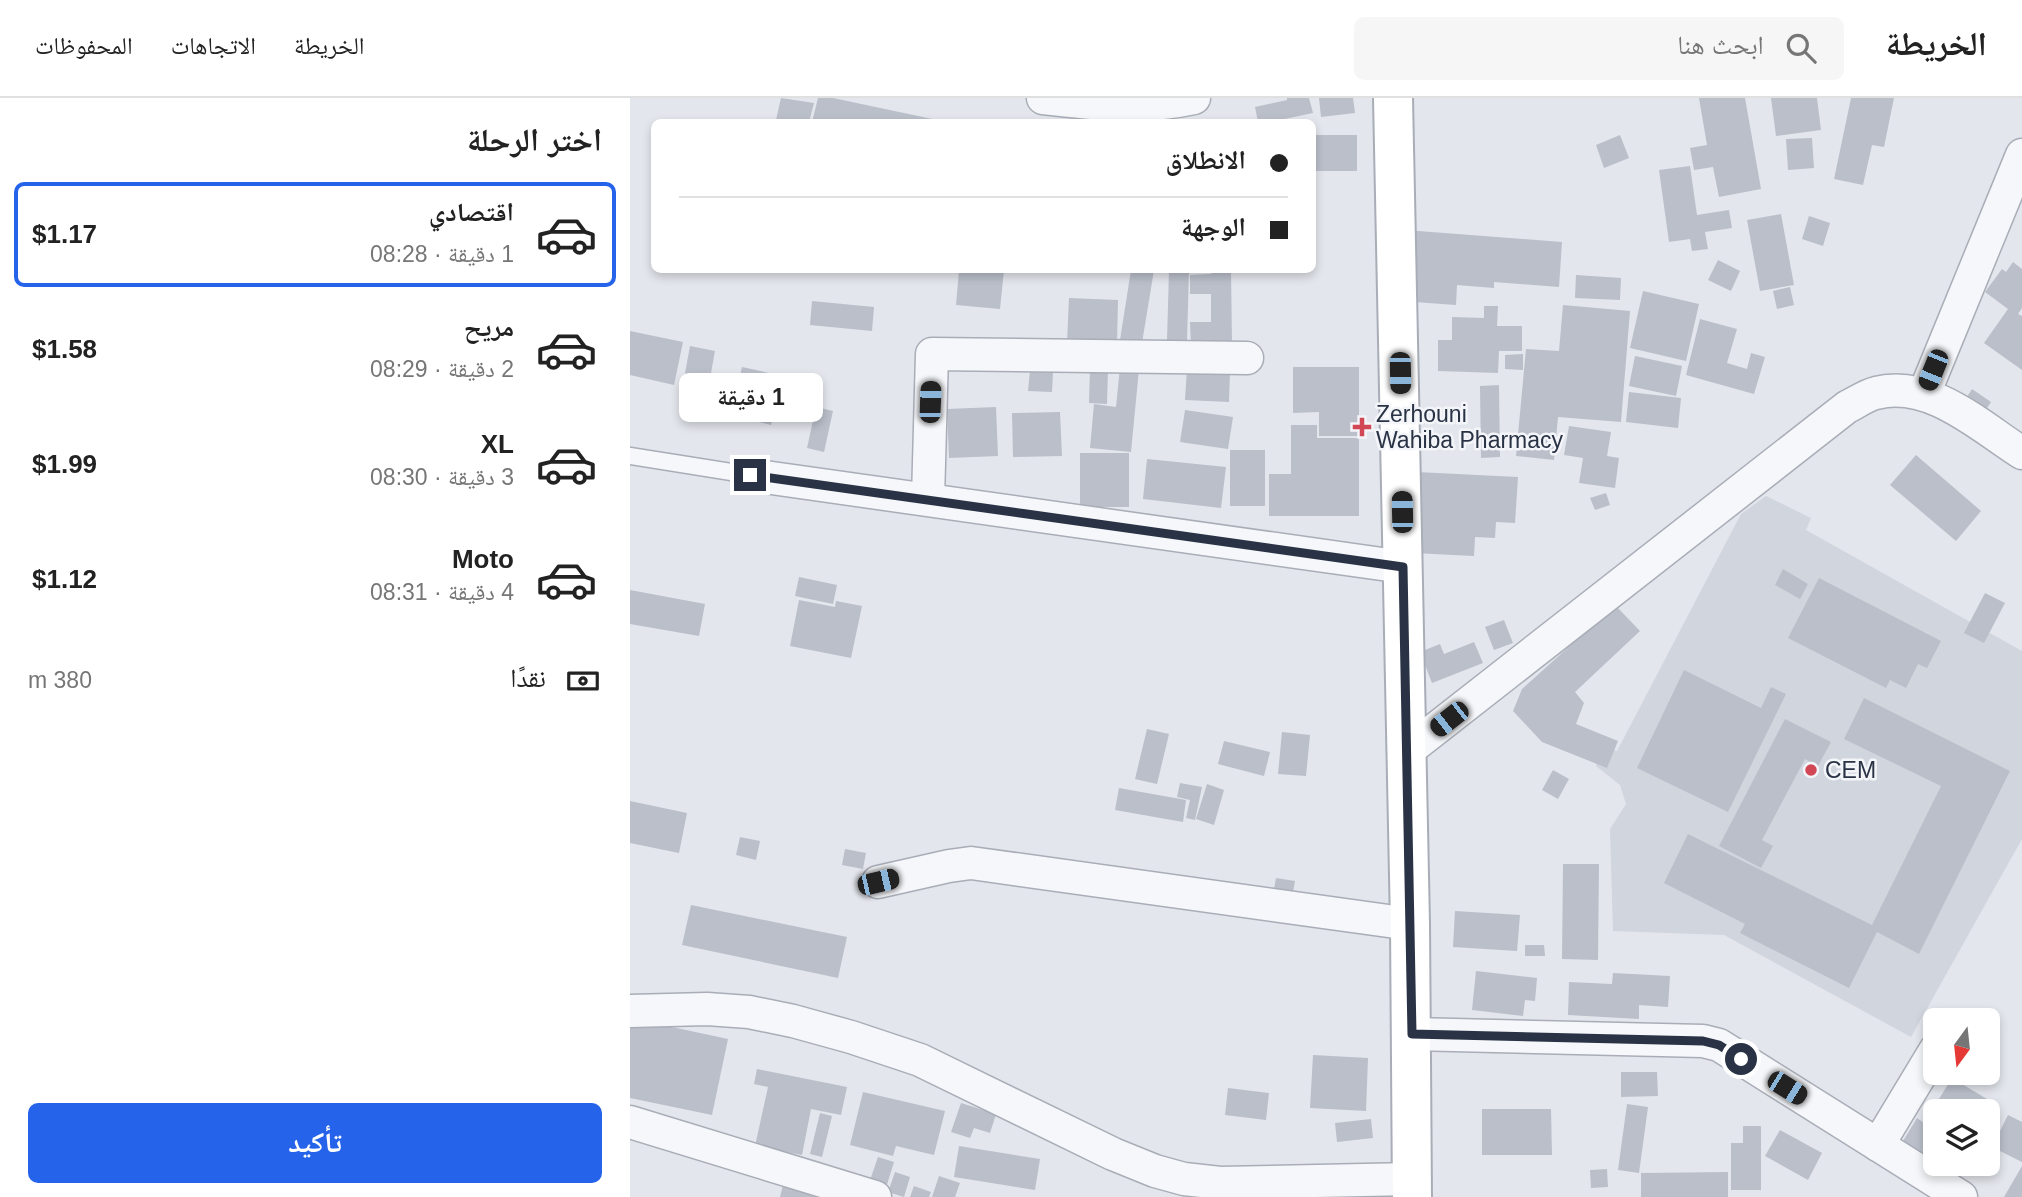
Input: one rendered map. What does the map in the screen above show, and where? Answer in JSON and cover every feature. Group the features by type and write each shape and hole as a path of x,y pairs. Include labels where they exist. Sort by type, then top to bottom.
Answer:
{"main road":[{"path":"1393,98 1412,1034 1411,1188"}],"street":[{"path":"1044,98 1101,104 1194,98"},
{"path":"1924,394 2022,155"},
{"path":"928,499 932,354 1247,358"},
{"path":"1406,752 1847,407 1875,393 1898,390 1924,394 1947,404 2022,453"},
{"path":"750,475 1403,567"},
{"path":"878,882 971,863 1410,924"},
{"path":"630,1011 707,1009 749,1012 851,1037 920,1060 1113,1154 1184,1179 1220,1183 1411,1188"},
{"path":"1412,1034 1703,1041 1719,1045 1961,1197"},
{"path":"1878,1145 1923,1071"},
{"path":"630,1122 875,1197"},
{"path":"1155,1171 1175,1197"}],"lane":[{"path":"630,456 750,475"}],"shaded area":[{"name":"CEM","path":"1766,496 1811,518 1806,530 2022,651 2022,839 1927,1008 1923,1008 1923,1016 1911,1037 1724,935 1613,931 1610,829 1626,804 1620,785 1596,766 1603,747 1617,751 1741,514"}],"building":[{"path":"781,98 814,103 810,119 776,119"},
{"path":"818,98 833,98 932,119 813,119"},
{"path":"1309,98 1313,113 1284,119 1257,119 1255,107"},
{"path":"1319,98 1353,98 1355,113 1321,117"},
{"path":"1699,98 1745,98 1761,189 1719,197 1713,167 1694,170 1690,148 1707,145"},
{"path":"1771,98 1817,98 1821,130 1776,136"},
{"path":"1851,98 1894,98 1884,147 1872,145 1863,185 1834,179"},
{"path":"1316,135 1357,135 1357,171 1316,171"},
{"path":"1620,135 1629,158 1604,168 1596,145"},
{"path":"1812,138 1814,168 1788,170 1786,139"},
{"path":"1690,166 1697,215 1729,210 1732,228 1705,232 1708,249 1692,251 1690,239 1669,242 1659,170"},
{"path":"1781,214 1794,285 1760,291 1747,220"},
{"path":"1809,216 1830,223 1823,246 1802,239"},
{"path":"1405,230 1562,242 1559,287 1494,282 1494,288 1457,285 1456,305 1400,301"},
{"path":"1718,260 1740,271 1731,291 1708,280"},
{"path":"2013,262 2022,269 2022,308 2018,314 2022,316 2022,370 1984,343 2008,309 1985,292 2002,269 2006,272"},
{"path":"959,273 1004,273 1000,309 956,305"},
{"path":"1131,273 1154,273 1142,343 1120,340"},
{"path":"1169,273 1189,273 1187,341 1167,341"},
{"path":"1231,273 1232,344 1191,345 1190,322 1211,322 1211,294 1190,294 1190,275"},
{"path":"1576,275 1621,278 1620,300 1575,298"},
{"path":"1790,287 1794,305 1777,309 1773,291"},
{"path":"1643,291 1699,304 1686,361 1630,348"},
{"path":"1069,298 1118,300 1117,345 1067,343"},
{"path":"812,301 874,307 872,331 810,325"},
{"path":"1563,305 1630,311 1621,422 1558,417 1554,460 1516,456 1526,349 1559,351"},
{"path":"1484,306 1498,306 1497,326 1522,326 1522,351 1499,351 1498,373 1438,371 1438,340 1452,340 1452,317 1484,318"},
{"path":"1700,319 1737,329 1727,363 1747,369 1751,353 1765,357 1754,394 1686,375"},
{"path":"630,331 683,342 674,385 630,375"},
{"path":"690,346 715,351 709,384 684,379"},
{"path":"1523,354 1523,370 1505,369 1505,355"},
{"path":"1635,356 1682,366 1676,396 1629,386"},
{"path":"742,367 783,376 771,425 731,415"},
{"path":"1120,367 1139,369 1131,452 1090,448 1094,404 1116,407"},
{"path":"1293,367 1359,367 1359,436 1319,436 1319,412 1293,413"},
{"path":"1090,368 1108,369 1107,404 1089,403"},
{"path":"1187,368 1230,370 1229,402 1185,400"},
{"path":"1030,371 1053,372 1052,392 1028,391"},
{"path":"1499,385 1500,457 1481,458 1480,386"},
{"path":"1972,389 1991,402 1980,419 1961,406"},
{"path":"1629,392 1681,398 1678,428 1626,422"},
{"path":"816,407 833,411 824,452 807,448"},
{"path":"996,407 998,456 949,458 947,409"},
{"path":"1185,410 1233,417 1228,449 1180,442"},
{"path":"1060,412 1062,456 1013,457 1012,413"},
{"path":"1291,425 1317,425 1317,438 1359,438 1359,516 1269,516 1269,474 1291,474"},
{"path":"1569,426 1611,432 1607,456 1619,458 1615,488 1579,483 1583,458 1564,455"},
{"path":"1230,450 1265,450 1265,506 1230,506"},
{"path":"1080,453 1129,453 1129,507 1080,507"},
{"path":"1916,455 1981,511 1956,541 1890,485"},
{"path":"1147,459 1226,467 1221,508 1143,499"},
{"path":"1417,472 1518,477 1515,523 1496,522 1495,538 1475,537 1474,556 1413,553"},
{"path":"1606,493 1610,505 1595,510 1590,498"},
{"path":"1783,569 1808,584 1800,599 1775,585"},
{"path":"799,577 837,585 833,604 795,596"},
{"path":"1819,578 1941,641 1927,668 1918,664 1906,688 1890,680 1886,688 1788,638"},
{"path":"630,590 705,604 699,636 630,624"},
{"path":"1985,593 2005,603 1984,643 1964,633"},
{"path":"799,600 835,607 836,601 862,606 851,658 790,646"},
{"path":"1615,605 1640,631 1575,692 1584,703 1576,724 1618,741 1607,768 1542,742 1513,711 1522,689"},
{"path":"1504,620 1513,643 1494,650 1485,627"},
{"path":"1474,642 1483,663 1432,683 1420,652 1440,644 1444,654"},
{"path":"1684,670 1761,708 1771,687 1786,694 1728,812 1637,768"},
{"path":"1864,698 2010,771 1919,954 1877,932 1849,988 1740,933 1745,924 1664,883 1688,834 1872,925 1941,786 1844,739"},
{"path":"1785,719 1831,742 1818,766 1805,759 1762,840 1773,846 1761,868 1719,846"},
{"path":"1147,729 1169,734 1157,784 1135,779"},
{"path":"1282,732 1310,735 1306,776 1278,774"},
{"path":"1224,741 1270,752 1264,776 1218,764"},
{"path":"1553,770 1569,779 1558,799 1542,790"},
{"path":"1180,783 1202,787 1195,820 1186,818 1190,800 1177,797"},
{"path":"1207,784 1224,790 1214,825 1196,819"},
{"path":"1119,788 1186,800 1183,822 1115,810"},
{"path":"630,801 687,813 679,853 630,843"},
{"path":"740,837 760,841 756,860 736,855"},
{"path":"845,849 866,853 863,869 842,865"},
{"path":"1563,864 1599,864 1598,960 1562,959"},
{"path":"1276,878 1295,881 1291,903 1272,900"},
{"path":"691,905 847,937 838,978 682,945"},
{"path":"1455,911 1520,915 1517,951 1453,947"},
{"path":"1525,945 1544,945 1545,956 1525,956"},
{"path":"1476,971 1537,978 1535,1001 1525,1000 1523,1016 1472,1010"},
{"path":"1613,973 1670,976 1668,1007 1639,1005 1639,1019 1568,1015 1569,982 1612,984"},
{"path":"630,1018 728,1039 712,1115 630,1098"},
{"path":"1313,1055 1368,1058 1366,1111 1310,1108"},
{"path":"757,1069 847,1087 841,1115 811,1109 802,1155 755,1146 768,1087 754,1084"},
{"path":"1621,1072 1657,1072 1658,1096 1621,1097"},
{"path":"1948,1085 1964,1085 1987,1099 1939,1099"},
{"path":"1228,1088 1269,1093 1266,1120 1225,1115"},
{"path":"863,1092 945,1111 934,1155 896,1146 893,1156 850,1145"},
{"path":"961,1103 996,1114 990,1133 974,1128 970,1138 951,1132"},
{"path":"1627,1104 1648,1107 1639,1173 1618,1170"},
{"path":"1482,1109 1551,1109 1552,1155 1482,1155"},
{"path":"820,1113 832,1116 822,1157 810,1154"},
{"path":"2008,1115 2022,1122 2022,1162 2000,1151 2000,1131"},
{"path":"1917,1118 1923,1122 1923,1167 1897,1151"},
{"path":"1371,1119 1373,1138 1337,1142 1335,1123"},
{"path":"1743,1126 1761,1126 1761,1190 1731,1190 1731,1143 1743,1143"},
{"path":"1780,1130 1822,1153 1808,1180 1765,1156"},
{"path":"959,1146 1040,1159 1035,1190 954,1177"},
{"path":"878,1157 894,1162 885,1191 868,1186"},
{"path":"2022,1166 2022,1197 2004,1197"},
{"path":"1607,1169 1608,1187 1591,1188 1590,1170"},
{"path":"895,1172 910,1177 904,1197 888,1192"},
{"path":"1728,1172 1728,1197 1641,1197 1641,1173"},
{"path":"939,1176 960,1183 955,1197 932,1197"},
{"path":"784,1181 837,1197 780,1197"},
{"path":"914,1186 931,1192 929,1197 910,1197"}],"place":[{"name":"Zerhouni Wahiba Pharmacy","path":"1362,427"},
{"name":"CEM","path":"1811,770"}],"route":[{"path":"750,475 1403,567 1412,1034 1703,1041 1719,1045 1741,1059"}]}
